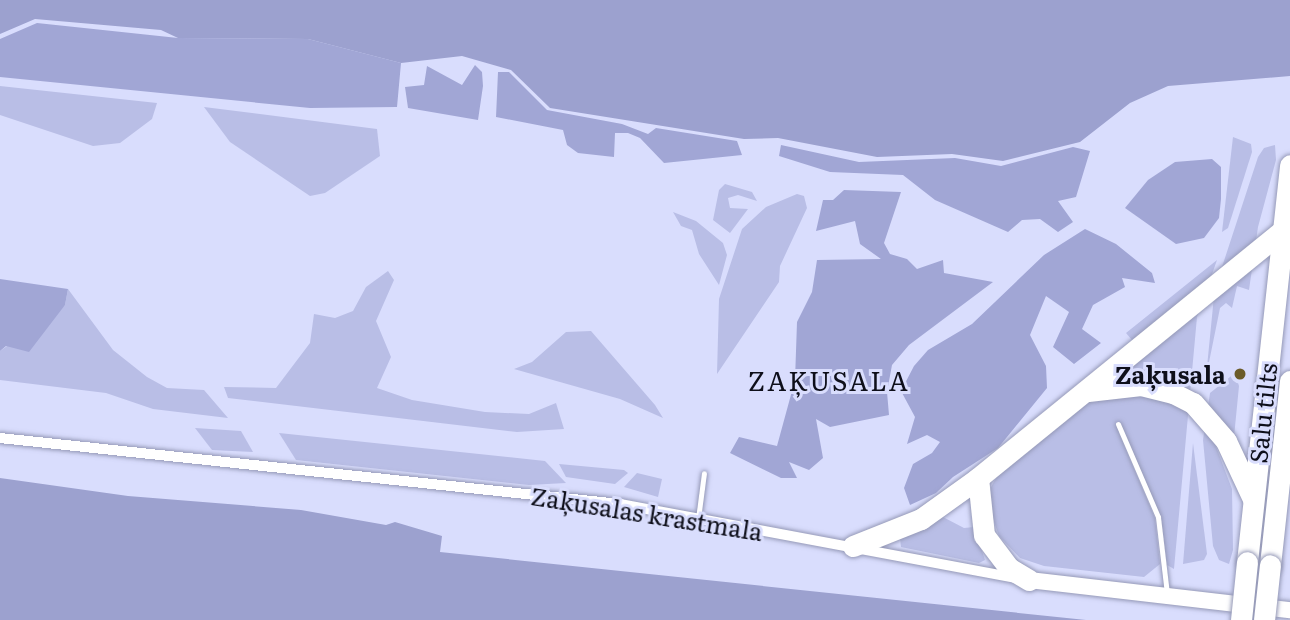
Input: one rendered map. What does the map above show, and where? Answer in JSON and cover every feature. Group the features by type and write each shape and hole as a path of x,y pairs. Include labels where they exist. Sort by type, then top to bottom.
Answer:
{"highway":[{"name":"Salu tilts","path":"1241,620 1290,164"},
{"path":"853,546 921,519 978,478 1282,231"},
{"name":"Salu tilts","path":"1264,620 1270,565 1284,490 1290,381"},
{"path":"1083,393 1119,384 1141,385 1173,393 1193,403 1226,441 1253,499"},
{"path":"978,478 984,536 1009,568 1029,580"}],"street":[{"name":"Zaķusalas krastmala","path":"0,438 620,504 853,546 952,569 1290,610"}],"lane":[{"path":"1118,424 1158,517 1167,597"},
{"path":"698,519 704,473"}],"shaded area":[{"path":"0,0 1290,0 1290,76 1168,86 1130,103 1080,142 1003,161 952,154 877,157 778,138 744,139 550,108 511,70 462,56 401,63 308,39 178,38 161,30 35,19 0,34"},
{"path":"37,23 178,38 308,39 401,63 397,107 310,108 0,77 0,39"},
{"path":"475,65 482,72 483,86 478,120 408,108 405,87 424,85 427,66 462,85"},
{"path":"498,72 509,72 547,110 622,124 648,134 656,128 737,141 742,155 664,163 640,138 628,133 615,133 614,157 578,153 567,145 563,130 496,117"},
{"path":"0,86 157,103 152,119 120,143 93,146 0,115"},
{"path":"204,107 377,129 380,156 325,193 310,196 230,142"},
{"path":"1233,137 1251,144 1252,152 1228,228 1222,232"},
{"path":"781,145 859,162 955,158 1001,166 1073,147 1090,151 1076,197 1058,201 1073,222 1058,232 1040,219 1022,220 1008,232 935,200 903,175 830,172 779,156"},
{"path":"1275,145 1276,160 1258,227 1249,290 1237,286 1232,308 1226,303 1220,308 1206,377 1214,296 1222,267 1258,157 1264,148"},
{"path":"1212,159 1221,167 1221,199 1219,218 1204,238 1176,244 1125,208 1148,180 1175,162"},
{"path":"725,184 752,192 757,201 738,195 728,198 730,208 748,209 730,233 713,220 719,190"},
{"path":"844,190 901,192 884,243 890,254 907,259 917,269 943,260 944,273 993,282 909,345 892,365 887,392 889,415 830,427 816,419 823,458 809,470 789,462 797,478 781,478 730,453 739,437 777,446 795,380 797,322 812,292 817,260 881,259 860,244 855,221 816,231 823,200 833,200"},
{"path":"797,194 804,196 807,208 780,266 779,282 717,374 719,299 742,229 766,207"},
{"path":"673,212 696,221 723,243 727,255 719,285 699,254 692,230 681,226"},
{"path":"1085,229 1116,244 1152,273 1155,283 1122,278 1125,287 1093,305 1082,329 1101,343 1074,364 1053,347 1069,312 1046,296 1030,335 1046,366 1047,388 998,448 953,477 936,493 910,505 904,488 913,464 932,453 940,442 927,435 907,444 915,417 901,391 914,366 928,350 972,324 1044,255"},
{"path":"1217,260 1197,317 1174,569 1167,565 1161,518 1123,429 1119,433 1155,518 1160,564 1144,577 1044,566 1020,558 999,536 993,519 988,493 1000,470 1073,410 1127,377 1122,372 1132,340 1126,333"},
{"path":"388,271 394,280 376,321 391,357 377,388 412,400 485,412 529,414 556,403 564,429 517,432 228,398 224,387 276,388 310,343 314,314 335,318 353,311 366,287"},
{"path":"0,279 68,289 65,305 29,352 6,346 0,351"},
{"path":"68,289 113,350 147,377 167,388 204,390 228,418 153,409 106,393 0,380 0,351 65,305"},
{"path":"591,331 655,405 663,418 620,399 514,369 532,362 566,332"},
{"path":"1235,373 1239,386 1234,437 1209,406 1212,436 1232,489 1233,550 1229,564 1219,560 1213,546 1203,440 1210,393"},
{"path":"195,428 241,431 253,452 212,450"},
{"path":"279,433 545,461 566,483 529,485 296,460"},
{"path":"1193,443 1207,554 1204,560 1183,564"},
{"path":"559,464 624,470 628,473 615,484 566,477"},
{"path":"637,473 662,479 658,497 624,487"},
{"path":"0,478 128,496 301,510 386,525 395,522 442,536 440,552 1086,620 0,620"},
{"path":"941,516 964,528 974,527 985,560 979,563 901,547 900,538"}],"place":[{"name":"Zaķusala","path":"1240,374"}],"district":[{"name":"ZAĶUSALA","path":"829,380"}]}
